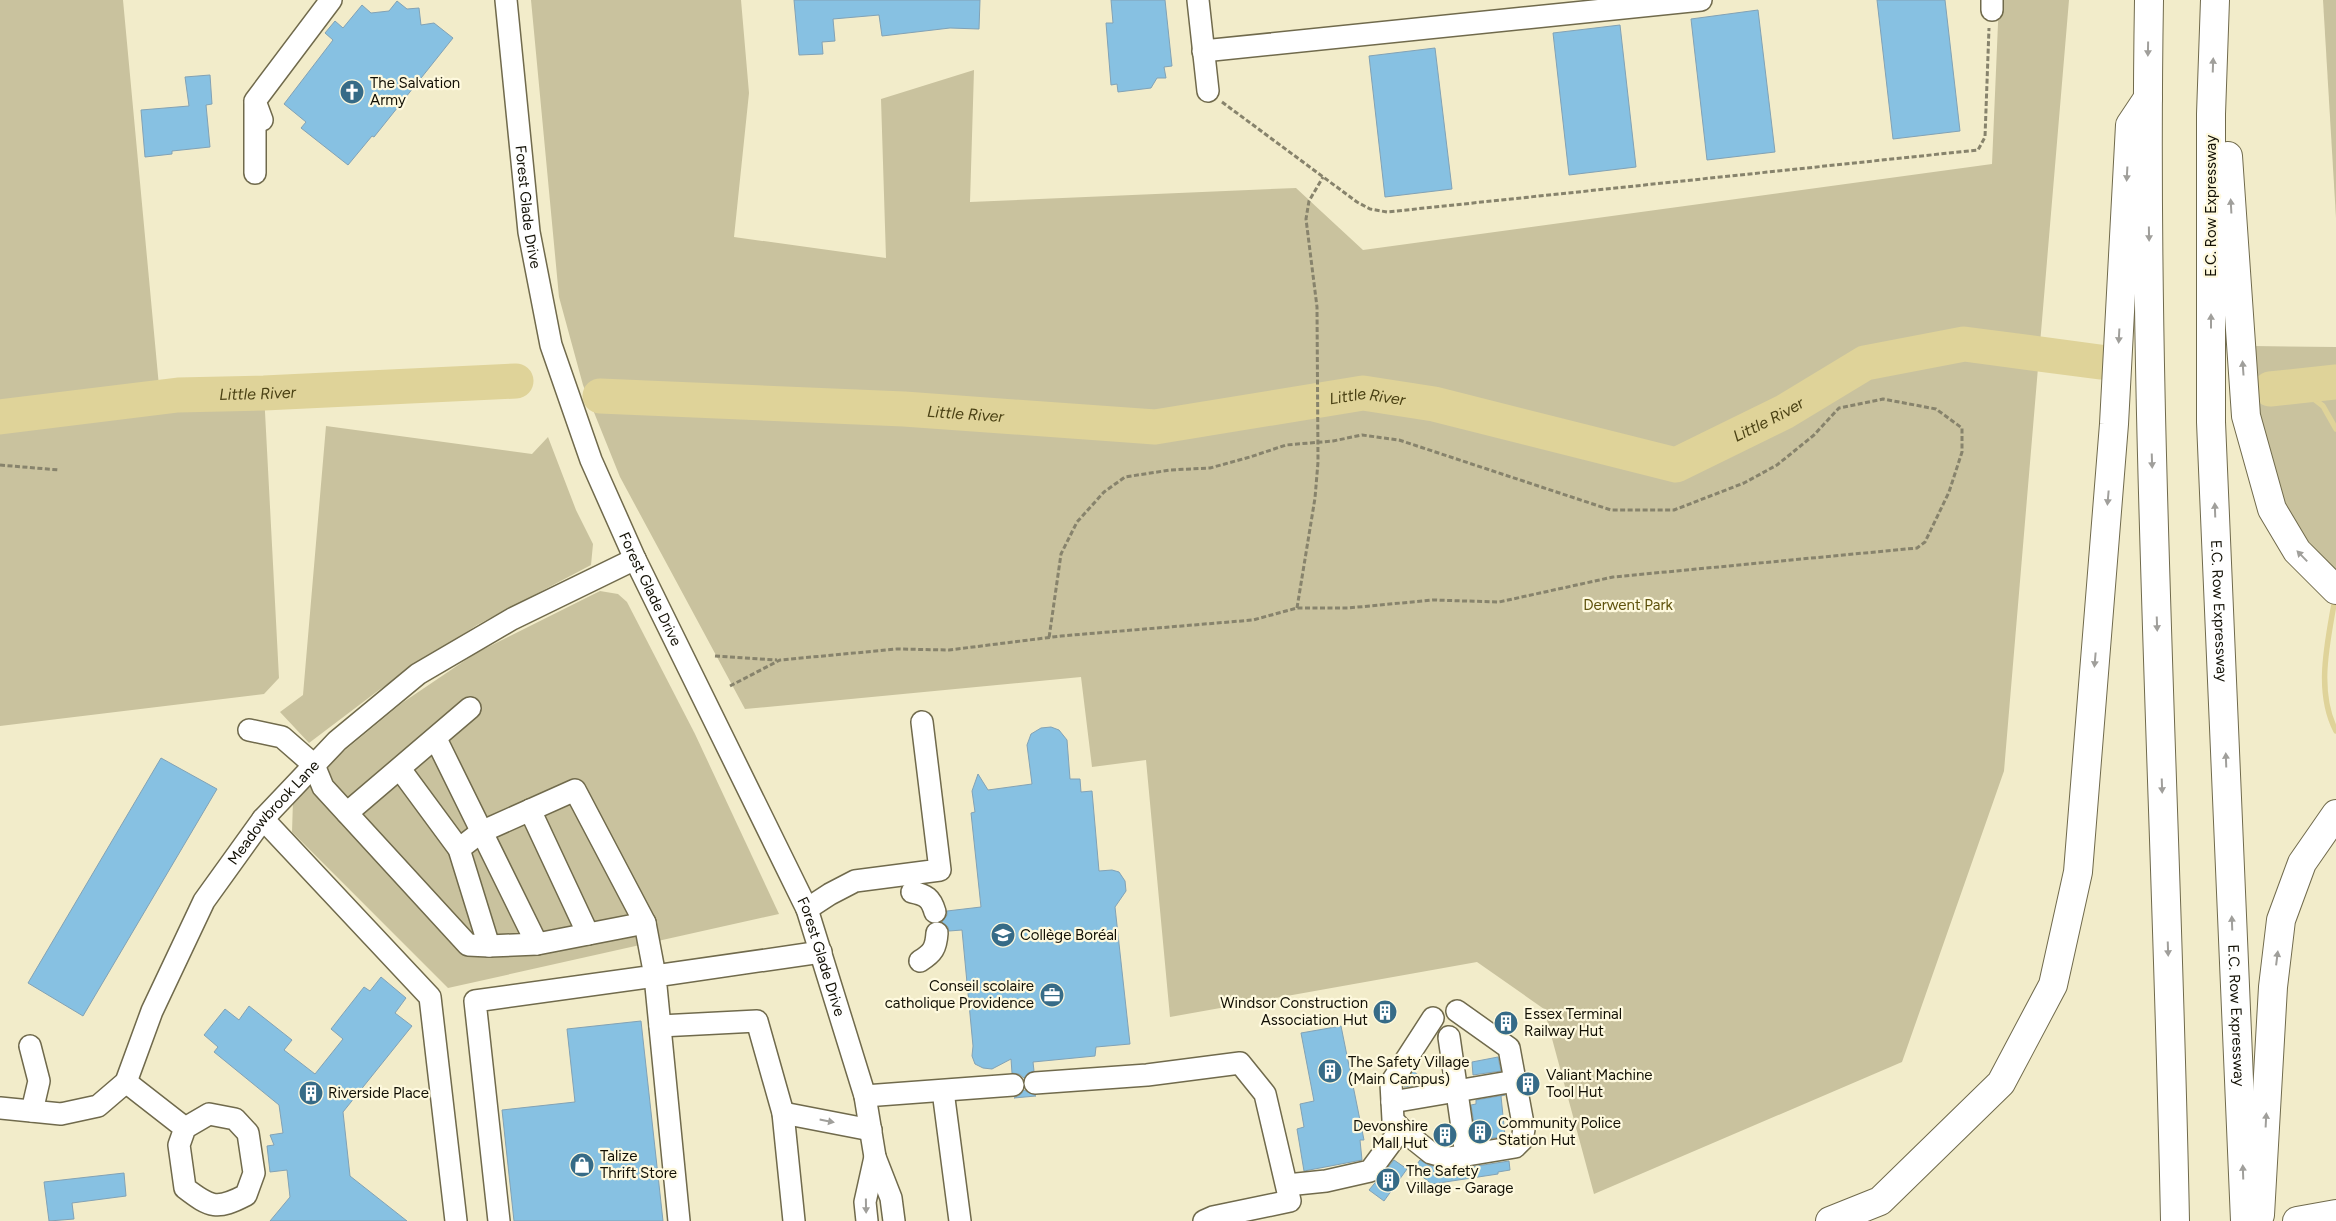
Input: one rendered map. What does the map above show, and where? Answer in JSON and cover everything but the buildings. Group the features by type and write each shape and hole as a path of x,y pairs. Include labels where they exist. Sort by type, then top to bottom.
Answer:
{"highway":[{"path":"2149,0 2151,423 2175,1221"},
{"name":"E.C. Row Expressway","path":"2215,0 2211,114 2211,422 2245,1221"},
{"path":"1830,1221 1880,1201 2001,1083 2053,985 2078,872 2114,424 2130,125 2148,98"},
{"path":"2211,114 2227,130 2246,416 2272,510 2296,551 2336,590"},
{"path":"2260,1221 2273,987 2282,920 2302,863 2336,814"},
{"path":"2169,1221 2174,1152"}],"street":[{"path":"255,173 259,110 331,0"},
{"name":"Forest Glade Drive","path":"506,0 529,232 551,345 591,460 635,559 807,909 865,1096 875,1157 892,1198 894,1221"},
{"path":"1198,0 1208,91"},
{"path":"1203,52 1701,0"},
{"name":"Meadowbrook Lane","path":"0,1108 61,1114 98,1106 126,1082 152,1011 204,901 263,819 337,741 418,674 512,619 635,559"},
{"path":"347,813 436,739 470,708"},
{"path":"807,909 855,881 940,870 922,722"},
{"path":"249,730 282,737 314,765 323,786 468,944 489,946 536,944 646,923"},
{"path":"436,739 536,944"},
{"path":"400,769 459,849 489,946"},
{"path":"459,849 481,832 575,790 646,923 655,976 680,1221"},
{"path":"530,810 588,934"},
{"path":"263,819 430,997 456,1221"},
{"path":"912,892 924,895 932,901 936,922 936,944 932,953 920,961"},
{"path":"499,1221 475,1001 821,952"},
{"path":"1453,1008 1457,1011 1509,1048 1524,1129 1522,1140 1515,1147 1449,1158 1431,1152 1401,1129 1393,1120 1391,1083 1439,1010 1453,1008"},
{"path":"1449,1037 1461,1029 1462,1019 1457,1011"},
{"path":"1433,1018 1433,1028 1436,1032 1449,1037"},
{"path":"660,1026 757,1021 783,1112 794,1221"},
{"path":"1449,1037 1466,1155"},
{"path":"30,1046 39,1081 32,1111"},
{"path":"1035,1083 1147,1075 1240,1063 1266,1094 1290,1201 1214,1217 1204,1221"},
{"path":"1392,1102 1515,1081"},
{"path":"126,1082 185,1128"},
{"path":"865,1096 1013,1085"},
{"path":"943,1091 960,1221"},
{"path":"783,1112 871,1130"},
{"path":"1287,1185 1326,1181 1370,1171 1401,1129"},
{"name":"Forest Glade Drive","path":"867,1221 865,1202 875,1157"}],"path":[{"path":"1208,91 1357,202 1370,209 1388,212 1978,150 1985,137 1987,38 1992,5"},
{"path":"1296,608 1315,498 1318,442 1317,307 1306,218 1309,201 1323,177"},
{"path":"715,656 753,660 780,660 897,649 949,650 1049,638 1253,620 1296,608 1348,608 1433,600 1499,602 1613,577 1917,548 1925,542 1949,492 1962,452 1962,428 1936,409 1882,399 1839,408 1814,435 1777,465 1744,483 1674,510 1611,510 1399,440 1362,435 1286,445 1210,468 1170,470 1125,477 1104,492 1077,522 1061,554 1049,638"},
{"path":"0,465 58,470"},
{"path":"730,686 780,660"}],"green space":[{"path":"0,0 123,0 160,397 264,393 279,678 264,694 0,726"},
{"name":"Derwent Park","path":"531,0 741,0 749,93 734,237 886,258 881,99 974,70 970,202 1296,188 1363,250 1992,164 1999,0 2069,0 2004,771 1902,1062 1594,1194 1544,1009 1477,962 1170,1017 1146,760 1092,767 1081,677 745,709 620,477 583,385 559,297"},
{"path":"2323,0 2336,0 2336,218"},
{"path":"2252,346 2336,347 2336,573 2309,542 2298,525 2271,470 2259,420"},
{"path":"326,426 532,454 548,437 576,510 593,544 591,565 477,625 379,690 309,743 280,712 303,695"},
{"path":"600,591 618,594 627,602 695,734 779,914 448,988 292,832 293,801 332,761 402,703 476,653"}],"waterway":[{"name":"Little River","path":"600,396 904,409 1155,427 1363,393 1434,404 1676,465 1784,412 1865,363 1964,344 2100,362"},
{"name":"Little River","path":"0,417 178,395 264,393 516,381"},
{"name":"Little River","path":"2270,389 2336,382"},
{"path":"2297,386 2323,406 2336,429"},
{"path":"2334,604 2326,652 2325,684 2326,700 2336,731"}],"place":[{"name":"The Salvation Army","path":"352,92"},
{"name":"Collège Boréal","path":"1003,935"},
{"name":"Conseil scolaire catholique Providence","path":"1052,995"},
{"name":"Windsor Construction Association Hut","path":"1385,1012"},
{"name":"Essex Terminal Railway Hut","path":"1506,1023"},
{"name":"The Safety Village (Main Campus)","path":"1330,1071"},
{"name":"Valiant Machine Tool Hut","path":"1528,1084"},
{"name":"Riverside Place","path":"311,1093"},
{"name":"Community Police Station Hut","path":"1480,1132"},
{"name":"Devonshire Mall Hut","path":"1445,1135"},
{"name":"Talize Thrift Store","path":"582,1165"},
{"name":"The Safety Village - Garage","path":"1388,1180"}]}
